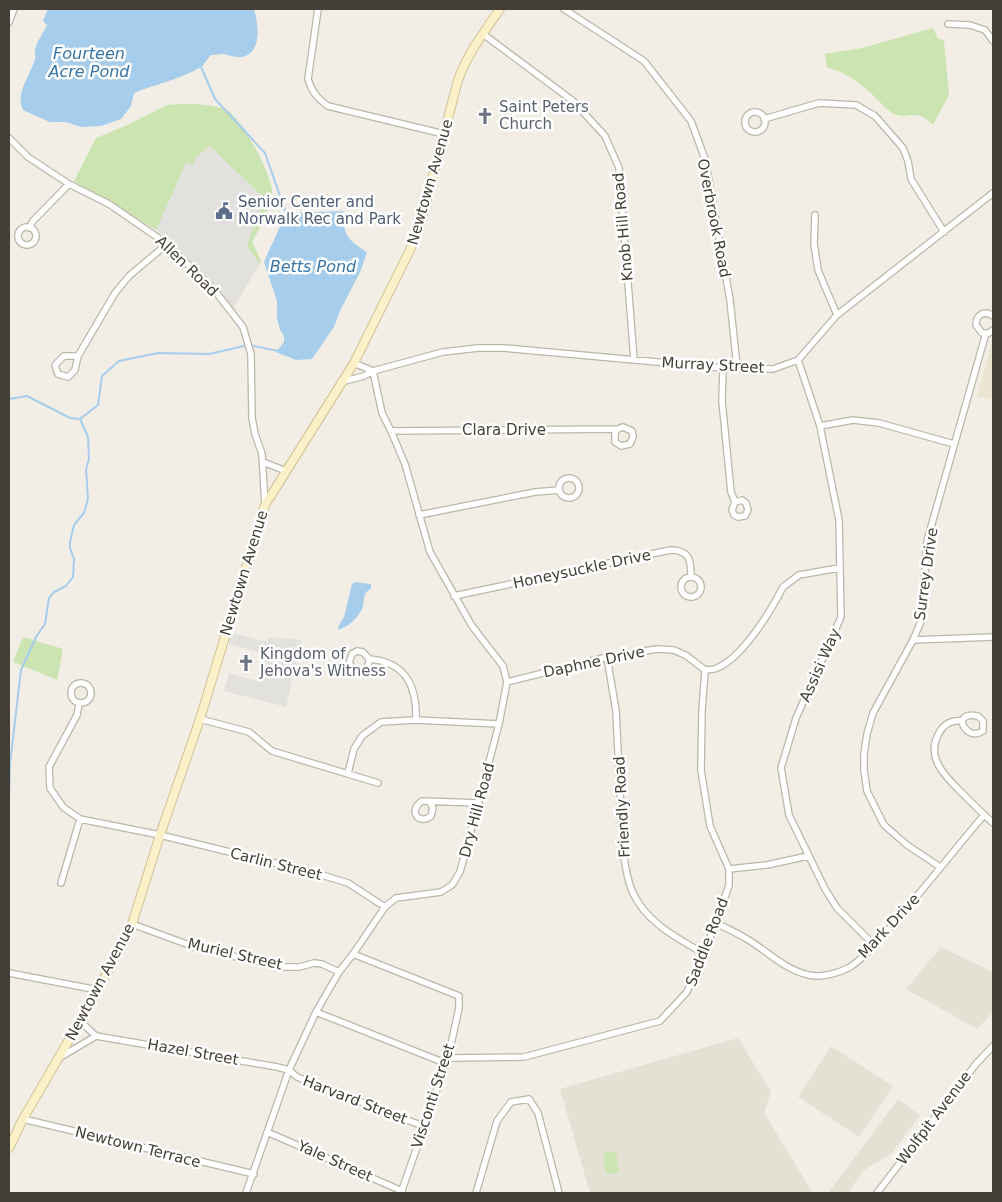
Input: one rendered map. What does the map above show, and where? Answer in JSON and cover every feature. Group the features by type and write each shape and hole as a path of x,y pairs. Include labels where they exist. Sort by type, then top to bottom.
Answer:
{"main road":[{"name":"Newtown Avenue","path":"9,1148 23,1119 98,990 132,924 200,719 265,505 354,363 410,250 421,222 458,80 464,64 500,9"}],"street":[{"path":"9,22 14,9"},
{"path":"318,9 308,78 311,90 317,97 328,106 444,134"},
{"name":"Overbrook Road","path":"564,9 644,61 691,121 704,159 730,300 737,367"},
{"path":"948,24 970,25 985,30 993,41"},
{"name":"Knob Hill Road","path":"483,34 573,100 606,136 620,168 634,360"},
{"path":"764,119 819,103 856,105 875,116 903,148 908,161 911,179 944,232"},
{"name":"Allen Road","path":"9,138 28,157 69,184 109,204 167,244 215,291 243,327 250,354 252,418 262,454 265,505"},
{"path":"30,228 32,222 69,184"},
{"path":"798,360 837,315 993,193"},
{"path":"816,214 814,244 818,270 837,315"},
{"path":"78,356 64,356 55,365 58,374 68,377 75,370 78,356 115,293 129,276 167,244"},
{"path":"993,316 986,313 977,318 976,325 982,333 993,330"},
{"name":"Surrey Drive","path":"940,866 908,845 884,825 868,791 864,770 867,734 873,713 913,640 922,618 927,542 986,333"},
{"name":"Murray Street","path":"341,382 443,352 478,348 522,350 722,368 773,368 798,360"},
{"name":"Assisi Way","path":"798,360 820,426 839,520 841,617 796,718 781,768 789,815 825,889 838,908 874,945"},
{"path":"354,363 373,372 382,413 405,464 430,552 472,626 503,666 507,682"},
{"path":"722,368 722,401 730,492 735,502"},
{"path":"820,426 854,420 879,423 954,444"},
{"name":"Clara Drive","path":"391,431 618,429"},
{"path":"263,462 286,470"},
{"path":"419,515 535,492 559,490"},
{"name":"Honeysuckle Drive","path":"454,596 670,550 683,552 689,557 691,577"},
{"path":"808,856 767,865 729,868 710,826 701,770 705,670 716,669 730,661 743,648 783,587 790,581 800,574 839,568"},
{"path":"913,640 993,637"},
{"name":"Daphne Drive","path":"507,682 607,657 658,649 674,650 687,656 705,670"},
{"name":"Friendly Road","path":"607,657 617,720 623,851 626,872 633,893 657,924 703,953"},
{"path":"369,659 384,661 405,676 414,692 416,720"},
{"name":"Dry Hill Road","path":"246,1193 289,1070 316,1012 339,972 385,907 396,898 407,895 441,892 452,885 460,872 480,803 507,682"},
{"path":"61,883 80,819 63,807 50,788 49,768 77,715 79,704"},
{"path":"200,719 249,732 272,751 378,783"},
{"path":"348,773 354,749 362,736 381,722 416,720 499,724"},
{"path":"962,721 950,722 941,728 935,739 936,761 951,783 993,822"},
{"path":"430,802 480,803"},
{"name":"Mark Drive","path":"716,922 747,939 779,962 795,970 811,975 831,974 851,966 874,945 914,901 940,866 984,815"},
{"name":"Carlin Street","path":"80,819 160,835 312,872 348,883 385,907"},
{"name":"Saddle Road","path":"447,1061 524,1057 660,1021 687,992 729,885 729,868"},
{"name":"Muriel Street","path":"132,924 200,949 283,968 299,967 314,963 322,964 339,972"},
{"name":"Visconti Street","path":"353,954 459,996 459,1008 447,1061 401,1192"},
{"path":"9,973 98,990"},
{"path":"316,1012 447,1061"},
{"path":"59,1058 96,1036 80,1021"},
{"name":"Hazel Street","path":"96,1036 289,1070"},
{"name":"Wolfpit Avenue","path":"877,1193 976,1064 993,1046"},
{"name":"Harvard Street","path":"289,1070 297,1077 423,1126"},
{"path":"476,1193 497,1121 511,1102 529,1099 538,1113 559,1193"},
{"name":"Newtown Terrace","path":"23,1119 254,1174"},
{"name":"Yale Street","path":"268,1132 401,1192"}],"shaded area":[{"path":"210,146 263,197 247,246 260,264 233,308 180,249 156,230 186,163 194,165 195,158"},
{"path":"993,338 993,400 977,396"},
{"path":"230,632 268,642 268,637 302,640 286,707 224,691 229,673 257,681 264,654 227,643"},
{"path":"941,947 993,972 993,1012 977,1029 906,989"},
{"path":"738,1038 771,1092 764,1113 813,1193 590,1193 560,1089"},
{"path":"831,1046 893,1086 859,1137 798,1097"},
{"path":"898,1099 920,1115 892,1153 863,1171 848,1193 828,1193"}],"green space":[{"path":"933,28 938,39 944,40 949,95 933,125 917,115 894,114 853,79 841,72 827,68 825,54 862,48"},
{"path":"181,104 215,107 226,110 232,115 240,123 255,147 271,184 272,192 269,206 265,218 252,242 261,261 233,308 180,249 156,230 74,181 96,138 167,105"},
{"path":"23,637 63,649 57,680 13,662"},
{"path":"616,1151 619,1173 606,1174 603,1153"}],"water":[{"name":"Fourteen Acre Pond","path":"48,9 254,9 257,22 256,44 249,54 242,57 223,54 211,55 202,66 193,71 134,93 131,106 121,119 101,126 81,127 66,122 50,122 23,110 21,104 22,92 35,60 36,46 47,25 43,21"},
{"name":"Betts Pond","path":"343,211 345,231 355,244 367,252 361,270 334,327 312,359 296,360 276,352 284,342 284,336 280,330 277,318 277,301 264,262 286,213"},
{"path":"355,582 371,584 371,589 365,595 363,606 358,616 338,630 344,617 352,584"}],"waterway":[{"path":"201,67 215,99 265,153 286,213"},
{"path":"80,419 98,405 102,376 119,361 158,353 209,354 244,346"},
{"path":"254,346 278,351"},
{"path":"9,399 27,396 70,418 80,419"},
{"path":"9,801 10,764 21,670 36,637 45,624 49,598 54,592 66,586 73,577 74,559 70,542 74,525 84,513 88,499 86,469 89,459 88,437 80,419"}],"place":[{"name":"Saint Peters Church","path":"485,116"},
{"name":"Senior Center and Norwalk Rec and Park","path":"224,211"},
{"name":"Kingdom of Jehova's Witness","path":"246,663"}]}
